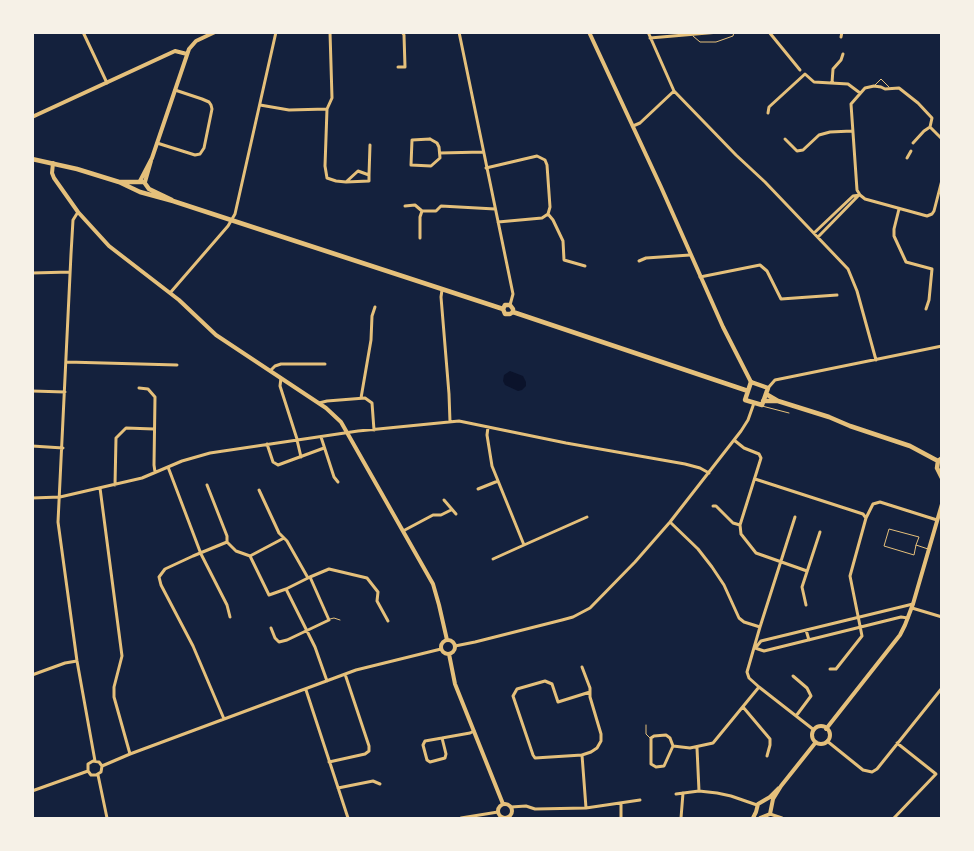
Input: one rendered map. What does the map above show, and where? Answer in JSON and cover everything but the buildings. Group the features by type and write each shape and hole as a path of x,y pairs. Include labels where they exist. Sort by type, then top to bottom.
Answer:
{"main road":[{"path":"32,159 77,169 119,182 140,192 232,220 502,309 504,314 507,315 512,312 748,391"},
{"path":"119,182 143,183 152,191 173,201"},
{"path":"136,189 143,183"},
{"path":"143,183 144,192"},
{"path":"502,309 505,305 510,305 513,309 512,312"},
{"path":"778,401 767,391 751,382 745,400 754,403 778,401 910,446 940,460 937,472 942,478"},
{"path":"762,403 767,391"}],"street":[{"path":"83,32 107,82"},
{"path":"143,183 187,54 193,43 215,32"},
{"path":"170,293 235,214 276,32"},
{"path":"330,32 332,98 327,109 325,166 327,178 346,182 369,180 370,145"},
{"path":"357,32 366,32"},
{"path":"398,67 405,67 404,35 402,32"},
{"path":"459,32 513,294 510,305"},
{"path":"589,32 736,356 751,382"},
{"path":"648,32 674,91 848,269 857,291 876,360"},
{"path":"650,38 719,32"},
{"path":"769,32 800,70"},
{"path":"32,117 175,51 187,54"},
{"path":"832,83 834,68 841,60 843,54"},
{"path":"768,113 769,107 805,74 814,82 848,84 860,93"},
{"path":"913,143 930,127 932,118 918,103 899,88 885,90 881,86 865,88 850,104 857,190 864,199 899,210 930,216 934,213 942,180"},
{"path":"157,143 195,155 200,154 204,148 212,109 211,105 202,99 175,90"},
{"path":"632,126 640,123 674,91"},
{"path":"260,105 289,110 327,109"},
{"path":"930,127 942,139"},
{"path":"785,139 796,151 803,150 819,135 830,132 852,131"},
{"path":"412,140 433,140 439,146 440,153 440,158 431,166 412,165 412,140"},
{"path":"907,158 911,151"},
{"path":"440,153 483,152"},
{"path":"486,168 537,156 545,160 550,208 548,214 542,218 498,222"},
{"path":"53,163 52,172 54,178 78,212 109,246 170,293 216,335 320,403 335,415 348,433 433,584 446,640"},
{"path":"346,182 358,172 370,175"},
{"path":"814,233 853,196 860,195"},
{"path":"818,237 860,195"},
{"path":"405,206 415,205 422,211 436,211 441,206 495,209"},
{"path":"899,210 894,236 906,262 932,269 929,300 926,308"},
{"path":"420,238 420,217 422,211"},
{"path":"78,212 73,220 66,392 58,522 77,661 95,761"},
{"path":"548,214 563,241 564,260 585,266"},
{"path":"639,261 646,258 690,255"},
{"path":"700,277 760,265 767,271 781,299 837,295"},
{"path":"32,273 70,272"},
{"path":"442,290 450,422"},
{"path":"850,292 857,291"},
{"path":"361,398 372,316 375,307"},
{"path":"767,391 776,380 942,346"},
{"path":"67,362 177,365"},
{"path":"270,372 275,366 281,364 325,364"},
{"path":"282,378 280,386 301,457"},
{"path":"139,388 148,389 155,397 154,465 156,472"},
{"path":"32,391 66,392"},
{"path":"320,403 361,398 371,401 374,430"},
{"path":"455,646 562,620 582,612 598,600 670,522 709,473 748,420 754,403"},
{"path":"32,498 60,497 115,485 142,478 210,453 348,433 450,422 467,422 566,443 688,465 709,473"},
{"path":"488,426 487,435 490,456 498,481 524,544"},
{"path":"115,485 116,438 126,428 154,429"},
{"path":"321,437 334,477 338,482"},
{"path":"734,440 744,448 761,456 740,525 741,534 756,554 808,571"},
{"path":"267,444 273,462 278,465 324,448"},
{"path":"32,446 63,448"},
{"path":"168,467 201,554 228,605 230,617"},
{"path":"755,479 864,514 866,518"},
{"path":"478,489 498,481"},
{"path":"207,485 227,536 227,542 236,550 250,556 269,595 329,569 367,578 378,592 377,602 388,621"},
{"path":"100,488 122,656 114,687 114,697 130,754"},
{"path":"259,490 279,533 309,578 329,620 279,642 275,638 272,628"},
{"path":"444,500 456,514"},
{"path":"830,670 836,669 862,636 850,576 866,518 873,504 878,502 937,520"},
{"path":"826,729 900,634 913,606 942,504"},
{"path":"713,506 716,506 733,523 740,525"},
{"path":"403,531 433,515 441,515 451,510"},
{"path":"493,559 587,517"},
{"path":"795,517 760,627 748,668 748,676 759,687 814,730"},
{"path":"670,522 698,548 712,567 724,585 739,618 744,622 760,627"},
{"path":"806,605 802,587 820,532"},
{"path":"250,556 284,538"},
{"path":"224,719 194,646 160,582 161,574 165,569 227,542"},
{"path":"286,589 315,646 327,681"},
{"path":"755,648 761,641 857,617 913,606 942,617"},
{"path":"755,648 764,651 901,617 908,618"},
{"path":"806,630 809,640"},
{"path":"446,640 452,642 455,646"},
{"path":"441,649 442,644 446,640"},
{"path":"449,654 453,652 455,646"},
{"path":"102,766 345,674 441,649"},
{"path":"441,649 444,653 449,654"},
{"path":"449,654 455,684 503,804"},
{"path":"33,674 77,661"},
{"path":"582,667 588,681 601,741 595,750 582,755 535,758 514,696 517,689 545,680 552,684 558,702 590,692"},
{"path":"329,762 365,754 369,751 345,674"},
{"path":"793,676 808,688 811,696 796,716"},
{"path":"673,746 697,748 716,740 759,687"},
{"path":"827,741 868,772 877,769 942,688"},
{"path":"306,690 348,818"},
{"path":"743,707 770,739 767,756"},
{"path":"819,727 826,729 830,734 827,741 822,744 816,742 812,736 814,730 819,727"},
{"path":"442,738 446,754 445,758 430,762 427,760 423,745 426,741 474,731"},
{"path":"666,735 670,738 673,746 666,763 662,767 656,767 651,762 650,738 666,735"},
{"path":"676,794 699,792 726,794 757,805 781,786 816,742"},
{"path":"894,818 936,774 897,743"},
{"path":"697,748 699,792"},
{"path":"582,755 586,808"},
{"path":"98,775 92,775 88,770 89,763 95,761 102,766"},
{"path":"102,766 101,772 98,775 107,818"},
{"path":"32,791 88,770"},
{"path":"338,788 373,781 380,784"},
{"path":"756,812 761,818 767,817 770,814 771,806 781,786"},
{"path":"681,818 683,793"},
{"path":"503,804 508,804 511,807 526,806 535,809 586,808 640,800"},
{"path":"764,801 771,806"},
{"path":"498,812 499,807 503,804"},
{"path":"621,804 621,818"},
{"path":"753,818 757,805"},
{"path":"498,812 504,818 513,817 511,807"},
{"path":"461,818 498,812"},
{"path":"770,814 782,818"}],"lane":[{"path":"692,35 700,42 716,42 733,36 734,32"},
{"path":"874,86 881,78 890,88"},
{"path":"762,403 789,413"},
{"path":"889,529 919,537 916,546 914,554 884,546 889,529"},
{"path":"916,546 928,549"},
{"path":"329,620 334,618 340,620"},
{"path":"646,725 646,734 650,738"}],"water":[{"path":"510,371 523,376 526,386 522,390 518,391 505,385 503,381 504,375"}]}
